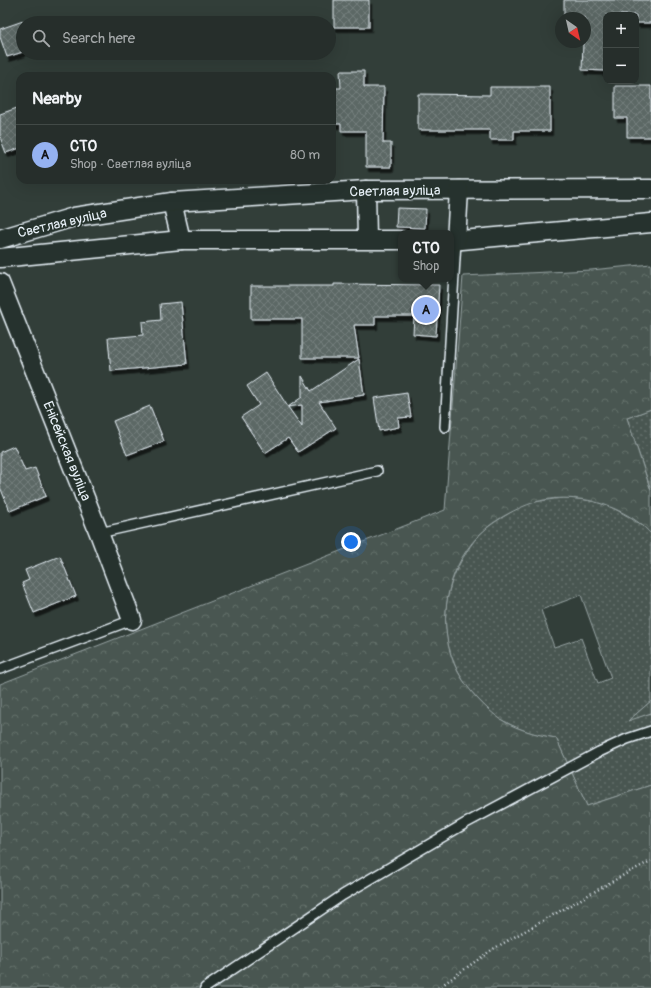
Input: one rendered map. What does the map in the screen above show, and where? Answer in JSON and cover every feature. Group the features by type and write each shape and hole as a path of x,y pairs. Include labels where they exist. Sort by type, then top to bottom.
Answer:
{"street":[{"name":"Светлая вуліца","path":"0,239 74,217 172,202 366,190 651,189"},
{"path":"366,190 367,239"},
{"path":"459,190 454,241 651,223"},
{"path":"172,202 181,240"},
{"name":"Светлая вуліца","path":"0,258 181,240 398,240"},
{"name":"Енісейская вуліца","path":"0,283 132,620"}],"lane":[{"path":"445,426 452,282"},
{"path":"99,533 378,471"},
{"path":"0,669 132,620"},
{"path":"205,988 343,895 460,827 599,752 627,739 651,731"}],"path":[{"path":"438,988 493,949 651,861"}],"green space":[{"path":"651,264 651,409 627,418 651,491 651,534 637,521 618,510 588,500 558,498 532,503 504,516 491,525 478,536 467,550 451,583 447,601 446,619 447,637 451,655 458,672 470,689 489,710 508,724 532,733 556,738 587,806 651,785 651,988 0,988 0,684 445,510 463,276 591,270"},
{"path":"651,409 651,490 627,418"},
{"path":"565,498 592,501 615,509 645,527 651,534 651,701 629,720 651,713 651,785 587,806 556,738 526,731 511,725 492,714 466,684 456,667 449,648 446,629 446,610 449,590 456,571 466,553 479,535 489,526 521,506 539,501","holes":["581,595 611,678 598,683 581,638 554,647 541,610"]},
{"path":"651,701 651,713 628,721"}],"building":[{"path":"334,0 369,0 369,27 336,27 336,16 334,16"},
{"path":"564,0 651,0 651,23 639,23 639,12 603,12 603,71 582,70 583,48 591,48 591,12 564,12"},
{"path":"16,23 16,54 7,57 0,37 0,29"},
{"path":"340,71 364,71 364,87 384,87 383,143 391,143 391,167 366,167 366,131 341,131 341,124 336,124 336,88 341,88"},
{"path":"615,86 651,86 651,137 627,137 627,118 615,118"},
{"path":"490,87 550,87 550,131 514,131 514,140 490,140 490,130 418,130 418,94 490,95"},
{"path":"16,108 16,149 6,153 0,137 0,114"},
{"path":"397,208 426,209 425,228 396,227"},
{"path":"334,284 439,285 436,336 413,334 414,316 375,316 375,325 354,325 359,358 302,358 302,319 251,319 251,286 334,286"},
{"path":"181,302 187,364 111,371 108,338 143,335 142,322 161,320 160,304"},
{"path":"359,359 364,395 319,402 336,428 298,452 288,438 265,453 241,417 259,405 247,386 266,373 288,407 302,397 302,376 311,391","holes":["302,405 302,427 288,407"]},
{"path":"407,393 411,417 398,418 399,427 379,431 374,398"},
{"path":"150,406 164,441 127,455 113,421"},
{"path":"14,446 25,471 35,468 46,496 10,511 0,487 0,452"},
{"path":"60,556 76,596 34,613 22,583 29,580 25,570"}],"place":[{"name":"СТО","path":"426,310"}]}
